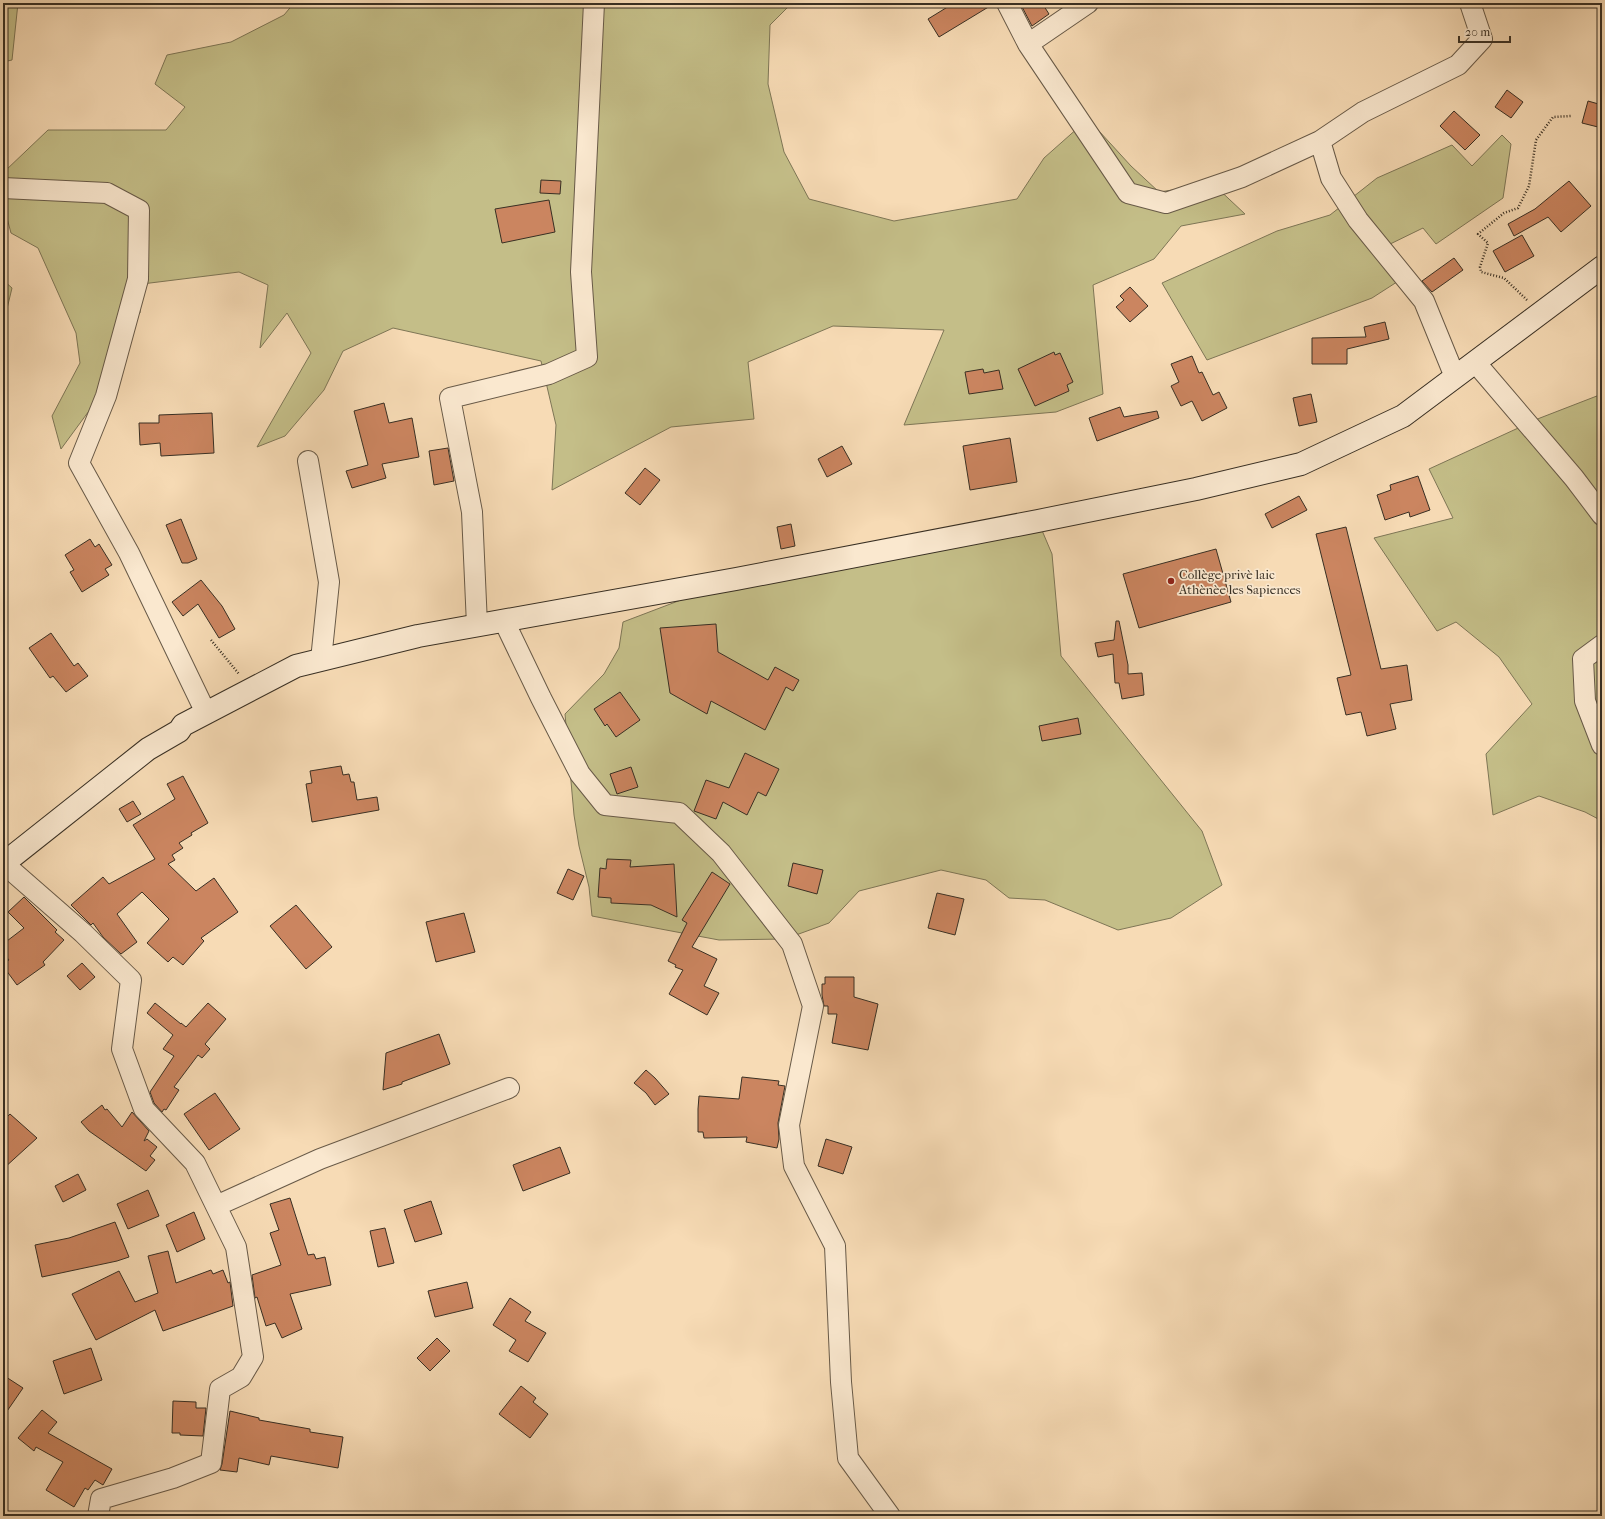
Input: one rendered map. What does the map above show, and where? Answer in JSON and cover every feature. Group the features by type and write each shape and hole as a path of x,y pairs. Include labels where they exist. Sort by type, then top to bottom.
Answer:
{"street":[{"path":"477,625 472,512 450,398 549,374 587,357 581,272 594,3"},
{"path":"1007,3 1028,44 1128,193 1166,203 1242,177 1320,141 1364,112 1458,65 1482,39 1470,3"},
{"path":"1028,44 1088,3"},
{"path":"1320,141 1331,178 1358,220 1424,301 1455,377"},
{"path":"3,188 107,193 138,210 138,279 106,396 79,464 129,554 206,713"},
{"path":"98,1516 101,1499 173,1478 211,1463 220,1389 241,1377 253,1357 236,1247 195,1163 144,1109 122,1049 131,980 83,933 3,864 148,749 179,731 183,725 296,666 418,636 736,579 1098,509 1196,489 1301,464 1403,416 1602,267"},
{"path":"1475,362 1574,478 1602,515"},
{"path":"308,461 329,582 321,660"},
{"path":"504,620 541,698 580,774 604,805 679,812 721,853 792,944 813,1006 789,1125 794,1166 835,1246 842,1382 848,1458 890,1516"},
{"path":"1602,646 1583,659 1585,701 1602,745"},
{"path":"216,1206 320,1159 509,1088"}],"path":[{"path":"1541,312 1504,278 1481,272 1480,267 1488,243 1478,234 1504,213 1518,208 1529,186 1536,140 1553,117 1571,116"},
{"path":"211,640 252,689"}],"shaded area":[{"path":"3,3 18,3 12,60 3,62"},
{"path":"294,3 792,3 770,25 768,84 784,152 809,199 894,221 1017,199 1044,158 1088,119 1131,166 1159,192 1213,184 1245,214 1181,226 1154,259 1093,285 1103,394 1056,412 904,425 944,330 833,326 748,362 754,419 671,427 552,490 556,425 541,361 393,328 343,351 324,390 285,436 257,447 311,353 287,313 260,348 268,285 239,272 142,284 140,313 115,331 97,400 61,449 52,416 80,363 76,333 38,248 11,233 3,203 5,171 48,130 166,130 185,107 155,84 167,55 231,42 284,15"},
{"path":"1502,135 1511,144 1503,198 1436,244 1423,228 1384,247 1400,280 1372,298 1207,360 1162,283 1277,231 1330,215 1377,178 1452,145 1472,166"},
{"path":"3,280 12,288 5,317 3,318"},
{"path":"1602,394 1602,821 1585,812 1539,796 1493,815 1486,754 1532,704 1499,657 1456,622 1437,631 1374,538 1453,518 1429,469 1540,418"},
{"path":"1038,521 1052,554 1061,656 1202,831 1222,885 1171,918 1118,930 1045,900 1009,898 986,880 941,870 859,891 829,923 785,939 719,940 592,916 589,887 579,846 574,815 565,714 604,674 619,648 623,622 736,579"}],"building":[{"path":"954,3 995,3 939,37 928,19"},
{"path":"1020,3 1042,3 1049,14 1032,26"},
{"path":"1507,90 1523,102 1511,118 1495,107"},
{"path":"1588,101 1602,105 1602,128 1582,123"},
{"path":"1454,111 1480,135 1465,150 1440,126"},
{"path":"541,180 561,181 560,194 540,193"},
{"path":"1569,181 1591,206 1561,232 1548,217 1514,236 1508,224 1535,209"},
{"path":"549,200 555,232 502,243 495,209"},
{"path":"1522,235 1534,256 1505,272 1493,251"},
{"path":"1454,258 1463,270 1432,292 1422,281"},
{"path":"1130,287 1148,306 1130,322 1116,307 1124,300 1120,296"},
{"path":"1385,322 1389,339 1347,349 1347,364 1312,364 1312,338 1366,337 1364,327"},
{"path":"1054,352 1055,355 1060,353 1073,382 1067,385 1069,391 1035,406 1018,369"},
{"path":"1192,356 1199,373 1202,372 1213,395 1219,392 1227,408 1202,421 1192,401 1181,406 1171,386 1179,382 1171,364"},
{"path":"983,369 984,373 999,370 1003,389 969,394 965,372"},
{"path":"1311,394 1317,422 1299,426 1293,398"},
{"path":"384,403 389,423 412,418 419,457 382,464 386,478 352,488 346,471 368,465 354,411"},
{"path":"1120,407 1124,417 1157,411 1159,418 1097,441 1089,418"},
{"path":"212,413 214,453 161,456 160,443 140,445 139,423 159,423 159,415"},
{"path":"1010,438 1017,482 970,490 963,446"},
{"path":"842,446 852,464 827,477 818,459"},
{"path":"448,448 454,481 434,485 429,451"},
{"path":"645,468 660,480 640,505 625,493"},
{"path":"1418,476 1430,510 1410,517 1409,512 1385,520 1377,495 1391,490 1390,485"},
{"path":"1299,496 1307,510 1272,528 1265,514"},
{"path":"181,519 197,559 188,563 182,563 166,525"},
{"path":"791,524 795,546 781,549 777,527"},
{"path":"1346,527 1381,669 1407,665 1412,700 1390,704 1396,729 1367,736 1361,712 1346,715 1337,678 1351,675 1316,534"},
{"path":"90,539 95,547 99,544 112,565 105,569 109,575 82,592 70,572 74,570 65,555"},
{"path":"1216,549 1231,602 1139,628 1123,574"},
{"path":"201,580 222,606 235,629 219,638 198,604 183,616 172,602"},
{"path":"1116,621 1119,621 1128,665 1128,674 1142,673 1144,695 1122,699 1119,683 1115,683 1113,654 1098,657 1095,643 1114,640"},
{"path":"716,624 718,652 768,680 775,667 799,680 793,691 786,687 765,730 711,701 707,714 670,693 660,628"},
{"path":"51,633 74,666 78,663 88,676 66,692 53,676 50,678 29,648"},
{"path":"620,692 640,720 616,737 607,724 605,726 594,709"},
{"path":"1078,718 1081,734 1042,741 1039,726"},
{"path":"745,753 779,769 766,796 758,792 747,815 723,802 716,819 694,811 706,780 729,788"},
{"path":"341,766 343,775 349,774 351,782 354,782 357,800 377,797 379,810 312,822 306,784 312,783 310,771"},
{"path":"631,767 638,787 617,794 610,774"},
{"path":"183,776 208,823 191,833 192,835 179,843 183,848 172,855 175,860 168,864 196,891 214,878 238,912 201,938 204,941 183,965 173,957 168,962 147,943 169,919 142,892 117,914 137,942 121,954 103,937 93,923 91,925 71,905 103,877 109,884 155,859 133,825 175,799 167,784"},
{"path":"133,801 141,814 127,822 119,809"},
{"path":"607,859 631,860 630,867 674,864 677,917 651,905 611,903 611,898 598,897 600,868 606,869"},
{"path":"793,863 823,870 817,894 788,886"},
{"path":"568,869 584,876 573,900 557,893"},
{"path":"712,872 730,884 692,947 717,959 704,986 719,993 707,1015 669,994 683,970 675,967 676,965 668,961 687,923 682,920"},
{"path":"937,893 964,899 955,935 928,928"},
{"path":"24,897 57,930 55,932 64,940 43,962 45,965 17,985 3,966 3,964 9,960 3,953 3,944 24,928 8,912"},
{"path":"296,905 332,947 306,969 270,926"},
{"path":"464,913 475,952 436,962 426,922"},
{"path":"82,963 95,977 80,990 67,976"},
{"path":"825,977 854,977 854,997 878,1004 868,1050 832,1043 837,1014 828,1014 828,1006 824,1006 822,984 825,984"},
{"path":"155,1003 186,1027 208,1003 226,1019 205,1044 210,1049 202,1058 198,1055 174,1087 179,1090 166,1110 164,1109 162,1112 154,1103 150,1092 174,1056 163,1049 173,1035 147,1013"},
{"path":"439,1034 450,1064 402,1082 402,1084 383,1090 386,1053"},
{"path":"646,1070 669,1094 655,1105 646,1093 634,1083"},
{"path":"742,1077 779,1081 778,1085 785,1086 778,1123 779,1139 777,1148 746,1142 747,1137 704,1138 703,1132 698,1132 699,1096 739,1099"},
{"path":"215,1093 240,1129 209,1150 184,1114"},
{"path":"102,1105 122,1127 132,1112 149,1131 144,1141 147,1139 157,1147 150,1156 155,1160 146,1171 89,1131 81,1122"},
{"path":"10,1114 37,1138 3,1169 3,1121"},
{"path":"826,1139 852,1147 843,1174 818,1166"},
{"path":"560,1147 570,1173 523,1191 513,1165"},
{"path":"78,1174 86,1190 63,1202 55,1186"},
{"path":"148,1190 159,1216 128,1229 117,1204"},
{"path":"290,1198 308,1255 314,1254 316,1259 325,1257 331,1285 290,1294 302,1329 282,1338 275,1323 266,1326 257,1297 255,1298 252,1275 281,1265 270,1233 279,1230 270,1204"},
{"path":"431,1201 442,1234 415,1242 404,1210"},
{"path":"194,1212 205,1239 177,1252 166,1225"},
{"path":"115,1222 129,1257 117,1261 42,1277 35,1245 69,1238"},
{"path":"385,1228 394,1263 378,1267 370,1231"},
{"path":"168,1251 176,1283 211,1270 213,1274 223,1270 228,1283 230,1282 233,1306 163,1331 155,1310 96,1340 72,1294 119,1271 135,1302 158,1293 148,1256"},
{"path":"467,1282 473,1308 435,1317 428,1291"},
{"path":"510,1298 531,1312 525,1321 546,1333 528,1362 509,1351 516,1340 493,1325"},
{"path":"437,1338 450,1351 430,1371 417,1358"},
{"path":"91,1348 102,1380 64,1394 53,1361"},
{"path":"3,1375 23,1388 3,1417"},
{"path":"521,1386 536,1398 533,1402 548,1414 530,1438 499,1414"},
{"path":"173,1401 196,1402 196,1408 206,1408 203,1436 180,1435 180,1433 172,1433"},
{"path":"42,1410 57,1422 48,1433 112,1469 103,1485 95,1480 88,1490 85,1488 74,1507 46,1490 63,1462 36,1447 34,1451 18,1438"},
{"path":"230,1411 259,1418 259,1420 310,1429 310,1432 343,1437 338,1468 271,1456 269,1465 239,1458 237,1472 220,1470"}],"place":[{"name":"Collège privè laic Athènèe les Sapiences","path":"1171,581"}]}
